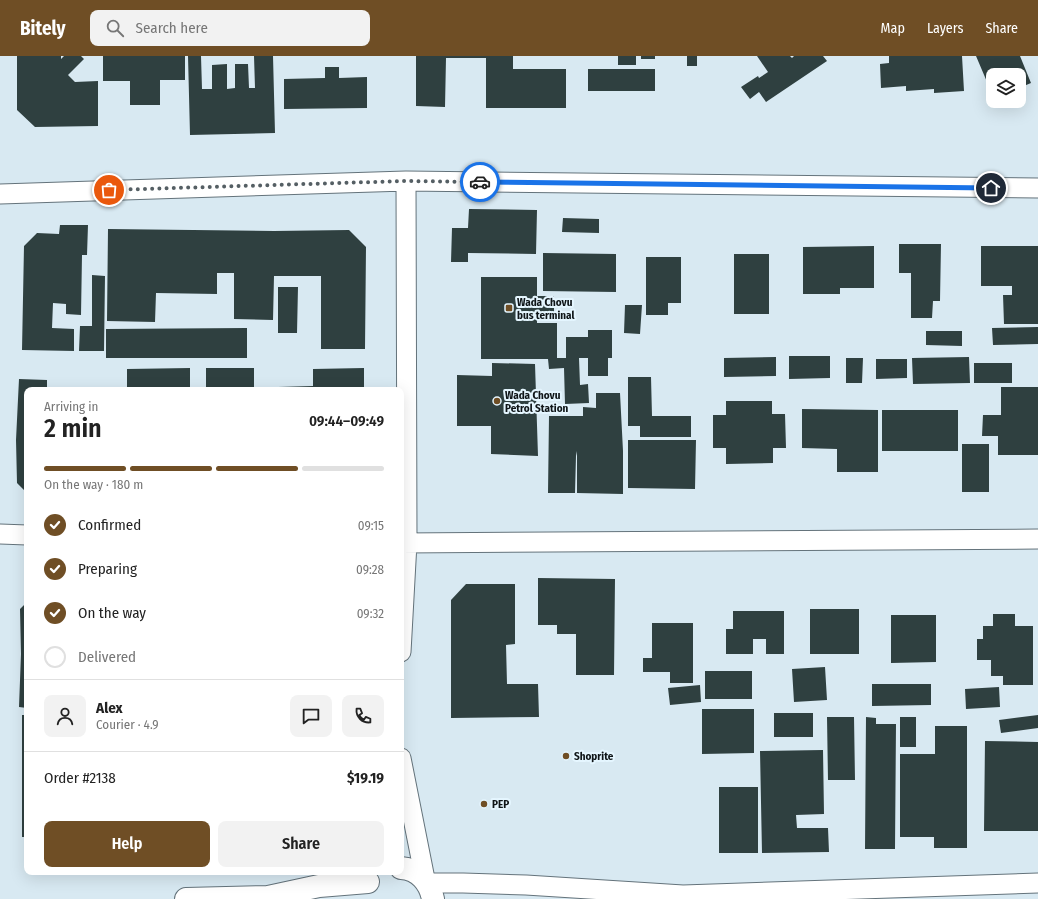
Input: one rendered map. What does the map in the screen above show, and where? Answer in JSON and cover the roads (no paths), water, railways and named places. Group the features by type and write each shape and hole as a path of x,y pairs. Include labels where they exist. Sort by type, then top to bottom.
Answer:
{"main road":[{"path":"404,869 415,871 428,887"},
{"path":"186,899 272,898 319,886 370,881"}],"street":[{"path":"0,194 406,181 1038,188"},
{"path":"406,181 404,543 1038,539"},
{"path":"0,534 24,535"},
{"path":"404,772 428,887 464,883 526,885 675,897 1038,883"}],"place":[{"name":"Wada Chovu bus terminal","path":"509,308"},
{"name":"Wada Chovu Petrol Station","path":"497,401"},
{"name":"Shoprite","path":"566,756"},
{"name":"PEP","path":"484,804"}]}
